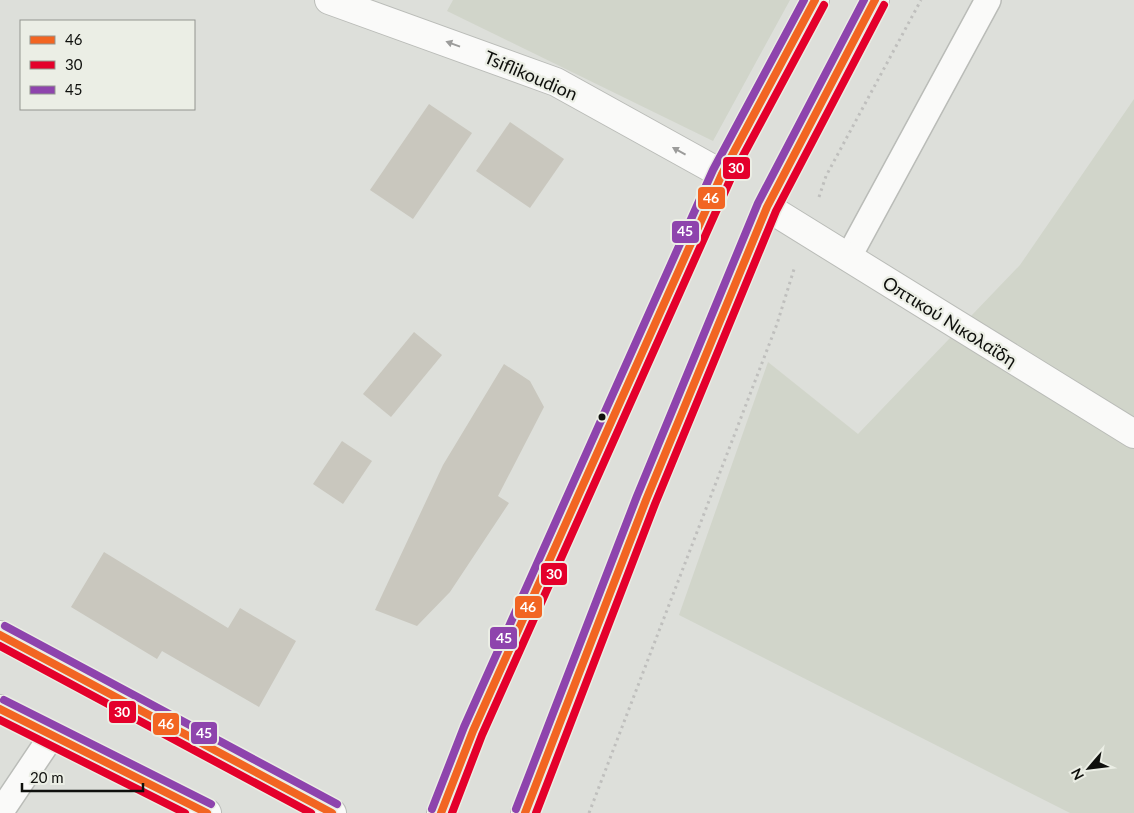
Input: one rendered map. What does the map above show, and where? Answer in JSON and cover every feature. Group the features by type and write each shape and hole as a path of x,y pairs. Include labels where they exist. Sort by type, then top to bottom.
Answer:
{"main road":[{"name":"Tsiflikoudion","path":"329,0 391,9 556,82 722,174"},
{"path":"441,813 473,731 722,174 815,0"},
{"path":"525,813 646,500 767,207 875,0"},
{"name":"Οπτικού Νικολαΐδη","path":"767,207 1134,434"},
{"path":"0,635 332,813"},
{"path":"0,710 207,813"}],"lane":[{"path":"848,258 988,0"},
{"path":"0,813 51,737"}],"path":[{"path":"589,813 776,324 826,176 920,0"}],"shaded area":[{"path":"453,0 790,0 713,141 447,11"},
{"path":"1134,99 1134,813 1070,813 679,615 768,362 858,434 1020,265"}],"building":[{"path":"429,104 472,133 413,219 370,190"},
{"path":"510,122 564,159 530,208 476,171"},
{"path":"414,332 442,355 391,417 363,394"},
{"path":"504,364 530,381 544,407 498,496 509,503 450,592 417,626 375,610 443,465"},
{"path":"342,441 372,461 343,504 313,484"},
{"path":"104,552 228,628 240,608 296,641 259,707 162,651 157,659 71,607"}],"transit line":[{"name":"45","path":"432,809 464,727 713,170 804,0"},
{"name":"46","path":"441,813 473,731 722,174 815,0"},
{"name":"45","path":"516,809 637,496 758,203 864,0"},
{"name":"46","path":"525,813 646,500 767,207 875,0"},
{"name":"30","path":"452,813 482,735 731,178 824,5"},
{"name":"30","path":"536,813 655,504 776,211 884,5"},
{"name":"45","path":"5,626 337,804"},
{"name":"46","path":"0,635 332,813"},
{"name":"30","path":"0,646 311,813"},
{"name":"45","path":"4,700 211,804"},
{"name":"46","path":"0,709 207,813"},
{"name":"30","path":"0,720 185,813"}]}
